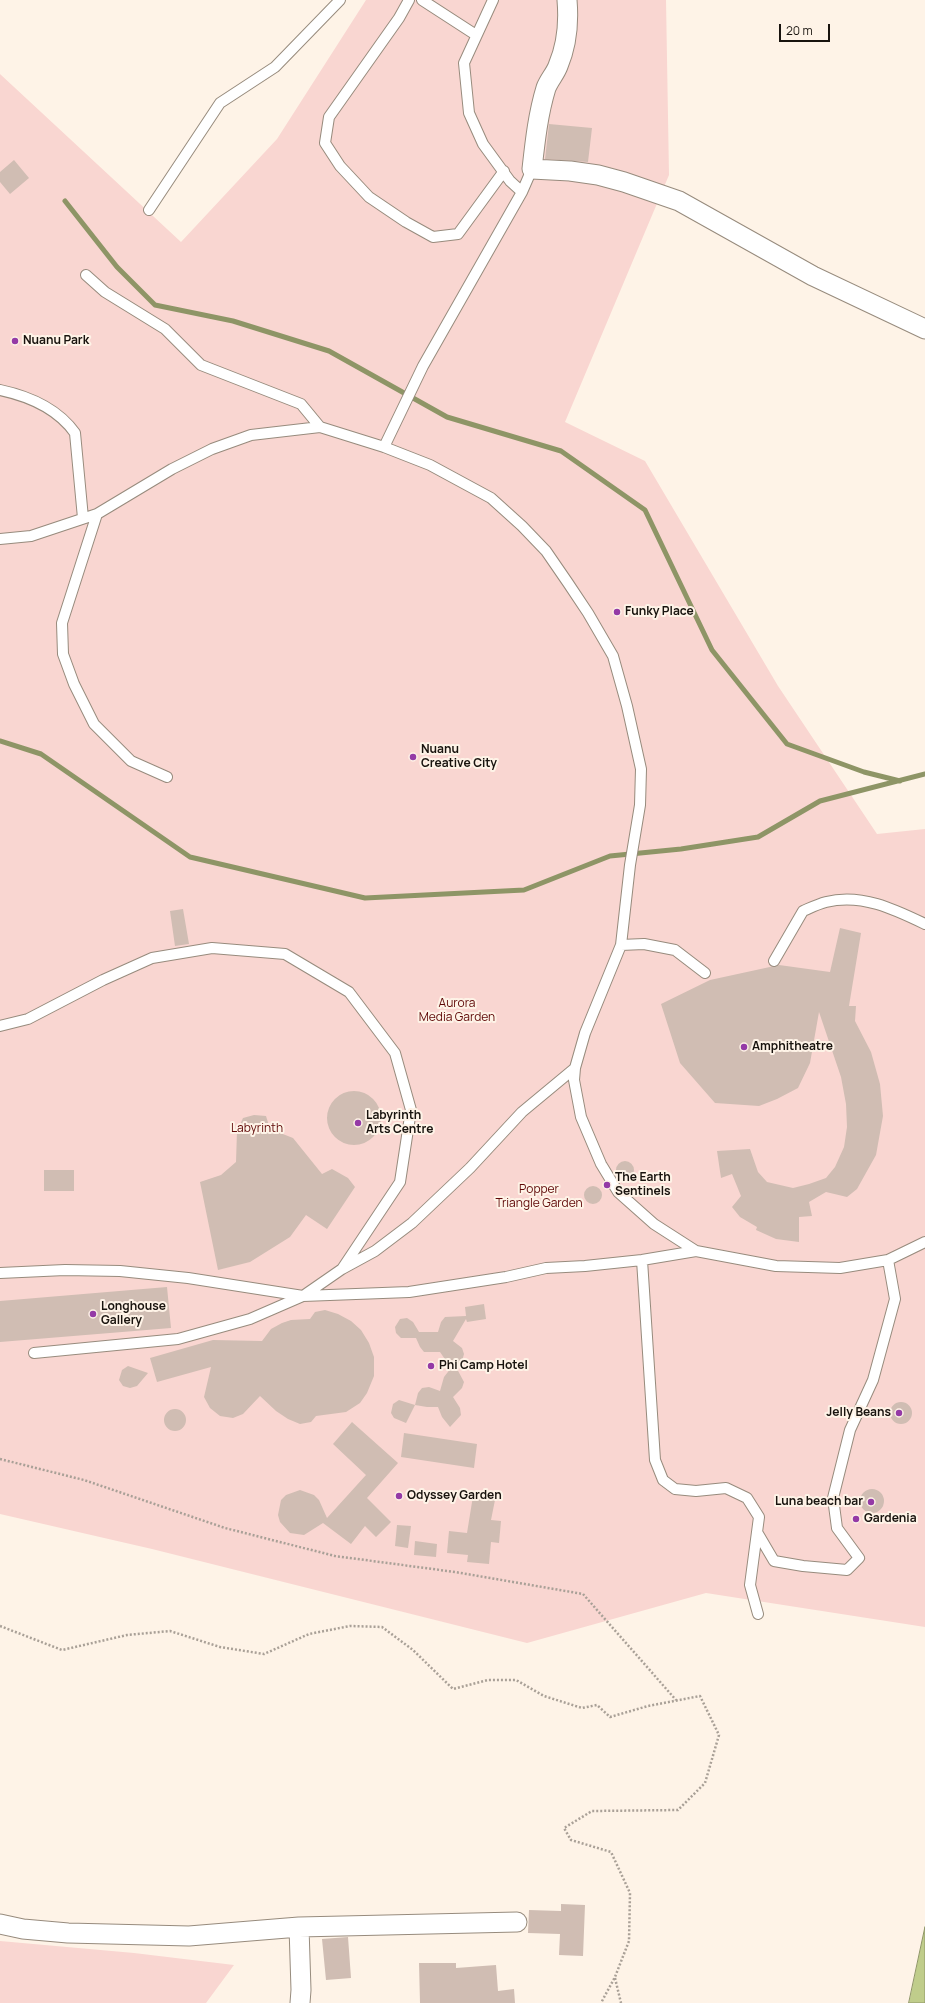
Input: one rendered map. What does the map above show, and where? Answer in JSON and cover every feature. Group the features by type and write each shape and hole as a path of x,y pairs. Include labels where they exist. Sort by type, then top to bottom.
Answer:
{"street":[{"path":"567,0 568,30 565,45 558,67 547,86 536,136 532,169 570,171 598,175 632,184 679,201 813,276 925,329"},
{"path":"0,1924 23,1929 68,1933 189,1936 299,1927 517,1922"},
{"path":"299,1927 300,2003"}],"lane":[{"path":"149,210 220,103 275,67 340,0"},
{"path":"409,0 399,18 329,117 325,143 340,166 370,197 406,222 433,237 458,234 504,171"},
{"path":"422,0 476,35"},
{"path":"493,0 464,63 469,113 483,144 510,181 522,192"},
{"path":"384,447 407,402 423,366 522,192 532,169"},
{"path":"86,275 105,292 165,329 201,365 301,404 320,427"},
{"path":"0,390 40,403 68,422 75,433 83,518"},
{"path":"0,539 30,536 97,514 172,469 212,449 251,435 320,427 384,447 430,465 491,498 546,551 588,613 612,656 627,706 641,770 640,805 630,865 621,945 585,1032 576,1068 574,1080 581,1117 601,1164 618,1192 654,1224 696,1251"},
{"path":"97,514 62,623 64,654 74,684 94,724 131,761 167,777"},
{"path":"774,961 803,911 827,902 860,899 896,910 925,924"},
{"path":"621,945 644,944 675,950 705,973"},
{"path":"0,1026 28,1019 103,980 152,958 212,948 285,954 349,992 395,1054 411,1110 400,1182 342,1269"},
{"path":"34,1353 178,1339 250,1319 303,1296 342,1269 374,1251 412,1223 470,1168 522,1112 576,1068"},
{"path":"0,1273 65,1270 120,1271 188,1278 303,1296 409,1292 506,1277 546,1268 585,1266 642,1260 696,1251 776,1266 840,1268 888,1260 925,1242"},
{"path":"642,1260 655,1460 663,1480 675,1490 696,1491 726,1488 747,1498 759,1517 750,1585 758,1614"},
{"path":"757,1532 774,1561 803,1566 847,1570 858,1558 837,1528 832,1498 850,1430 873,1380 895,1299 888,1260"}],"path":[{"path":"0,1459 84,1480 225,1528 335,1556 455,1572 583,1594 677,1700"},
{"path":"0,1626 62,1650 127,1635 170,1631 220,1647 264,1654 309,1634 350,1626 382,1627 413,1650 453,1689 488,1680 516,1680 544,1696 582,1708 597,1704 610,1717 677,1700 700,1696 718,1735 705,1784 678,1810 592,1811 564,1828 571,1840 611,1852 630,1893 629,1941 615,1977 601,2003"},
{"path":"615,1977 621,2003"}],"green space":[{"name":"Nuanu Creative City","path":"366,0 666,0 669,175 565,422 645,461 778,686 877,834 925,829 925,1627 706,1593 527,1643 152,1549 0,1514 0,74 181,242 277,139"},
{"path":"0,1941 134,1953 234,1965 206,2003 0,2003"}],"shaded area":[{"path":"925,1927 925,2003 909,2003"}],"building":[{"path":"549,124 592,128 588,162 545,159"},
{"path":"14,160 29,178 10,194 0,182 0,172"},
{"path":"183,909 189,944 175,946 170,911"},
{"path":"840,928 861,933 849,1006 856,1006 855,1021 871,1052 880,1084 883,1116 876,1155 857,1189 847,1197 826,1192 809,1202 812,1216 799,1217 799,1242 776,1239 756,1230 757,1227 740,1217 732,1207 741,1196 732,1174 721,1178 717,1151 750,1149 758,1172 767,1182 793,1188 826,1178 835,1167 844,1147 847,1127 846,1104 841,1077 819,1012 810,1063 798,1088 759,1106 715,1103 680,1063 661,1004 710,980 779,965 830,972"},
{"path":"354,1091 364,1093 373,1099 379,1108 381,1118 379,1128 373,1137 364,1143 354,1145 344,1143 335,1137 329,1128 327,1118 329,1108 335,1099 344,1093"},
{"path":"254,1115 266,1116 270,1129 293,1138 322,1174 332,1169 348,1178 355,1187 327,1229 306,1215 290,1237 250,1262 218,1270 200,1182 221,1175 236,1162 237,1131 243,1118"},
{"path":"625,1161 631,1164 634,1170 631,1176 625,1179 619,1176 616,1170 619,1164"},
{"path":"44,1170 74,1170 74,1191 44,1191"},
{"path":"593,1186 599,1189 602,1195 599,1201 593,1204 587,1201 584,1195 587,1189"},
{"name":"Longhouse Gallery","path":"167,1287 171,1328 0,1342 0,1301"},
{"path":"484,1304 486,1319 467,1322 466,1319 453,1341 462,1348 464,1354 462,1361 456,1367 464,1382 462,1388 453,1397 460,1408 461,1415 450,1427 442,1417 438,1407 415,1405 418,1393 422,1388 429,1387 440,1391 444,1377 451,1368 440,1352 424,1352 416,1338 401,1338 396,1333 395,1327 400,1319 407,1318 413,1322 419,1332 438,1332 441,1322 445,1317 466,1316 465,1307"},
{"path":"325,1310 338,1314 351,1321 361,1330 369,1343 374,1357 374,1376 367,1393 360,1403 346,1412 316,1416 311,1422 300,1424 288,1419 276,1411 260,1396 243,1414 233,1418 220,1416 210,1408 204,1397 211,1367 157,1382 150,1358 213,1340 262,1341 271,1329 282,1323 291,1320 310,1319 315,1312"},
{"path":"128,1366 148,1373 137,1386 130,1388 123,1386 119,1380 122,1370"},
{"path":"399,1400 415,1405 406,1423 394,1418 391,1413 393,1404"},
{"path":"901,1402 909,1405 912,1413 909,1421 901,1424 893,1421 890,1413 893,1405"},
{"path":"175,1409 183,1412 186,1420 183,1428 175,1431 167,1428 164,1420 167,1412"},
{"path":"352,1422 398,1463 367,1498 391,1522 376,1537 365,1526 351,1544 323,1523 304,1535 290,1533 280,1522 278,1515 281,1500 286,1495 300,1490 314,1495 319,1500 327,1518 366,1475 333,1444"},
{"path":"404,1433 477,1444 474,1468 401,1457"},
{"path":"872,1489 881,1492 884,1501 881,1510 872,1513 863,1510 860,1501 863,1492"},
{"path":"473,1496 495,1500 491,1520 501,1521 499,1543 491,1542 489,1564 467,1562 468,1555 447,1553 449,1531 467,1533"},
{"path":"397,1525 411,1526 408,1548 395,1546"},
{"path":"415,1541 437,1544 436,1557 414,1555"},
{"path":"561,1904 585,1905 583,1956 559,1955 560,1934 528,1933 529,1910 561,1911"},
{"path":"348,1937 351,1978 326,1980 322,1939"},
{"path":"419,1963 456,1963 456,1968 496,1965 498,1991 514,1989 515,2003 420,2003"}],"waterway":[{"path":"65,201 117,267 155,305 233,321 329,351 447,417 561,451 645,510 712,650 787,744 864,772 900,781"},
{"path":"0,741 41,754 190,857 365,898 524,890 610,856 681,849 758,837 820,801 925,774"}],"place":[{"name":"Nuanu Park","path":"15,341"},
{"name":"Funky Place","path":"617,612"},
{"name":"Nuanu Creative City","path":"413,757"},
{"name":"Amphitheatre","path":"744,1047"},
{"name":"Labyrinth Arts Centre","path":"358,1123"},
{"name":"The Earth Sentinels","path":"607,1185"},
{"name":"Longhouse Gallery","path":"93,1314"},
{"name":"Phi Camp Hotel","path":"431,1366"},
{"name":"Jelly Beans","path":"899,1413"},
{"name":"Odyssey Garden","path":"399,1496"},
{"name":"Luna beach bar","path":"871,1502"},
{"name":"Gardenia","path":"856,1519"}],"park label":[{"name":"Aurora Media Garden","path":"457,1011"},
{"name":"Labyrinth","path":"257,1129"},
{"name":"Popper Triangle Garden","path":"539,1197"}]}
